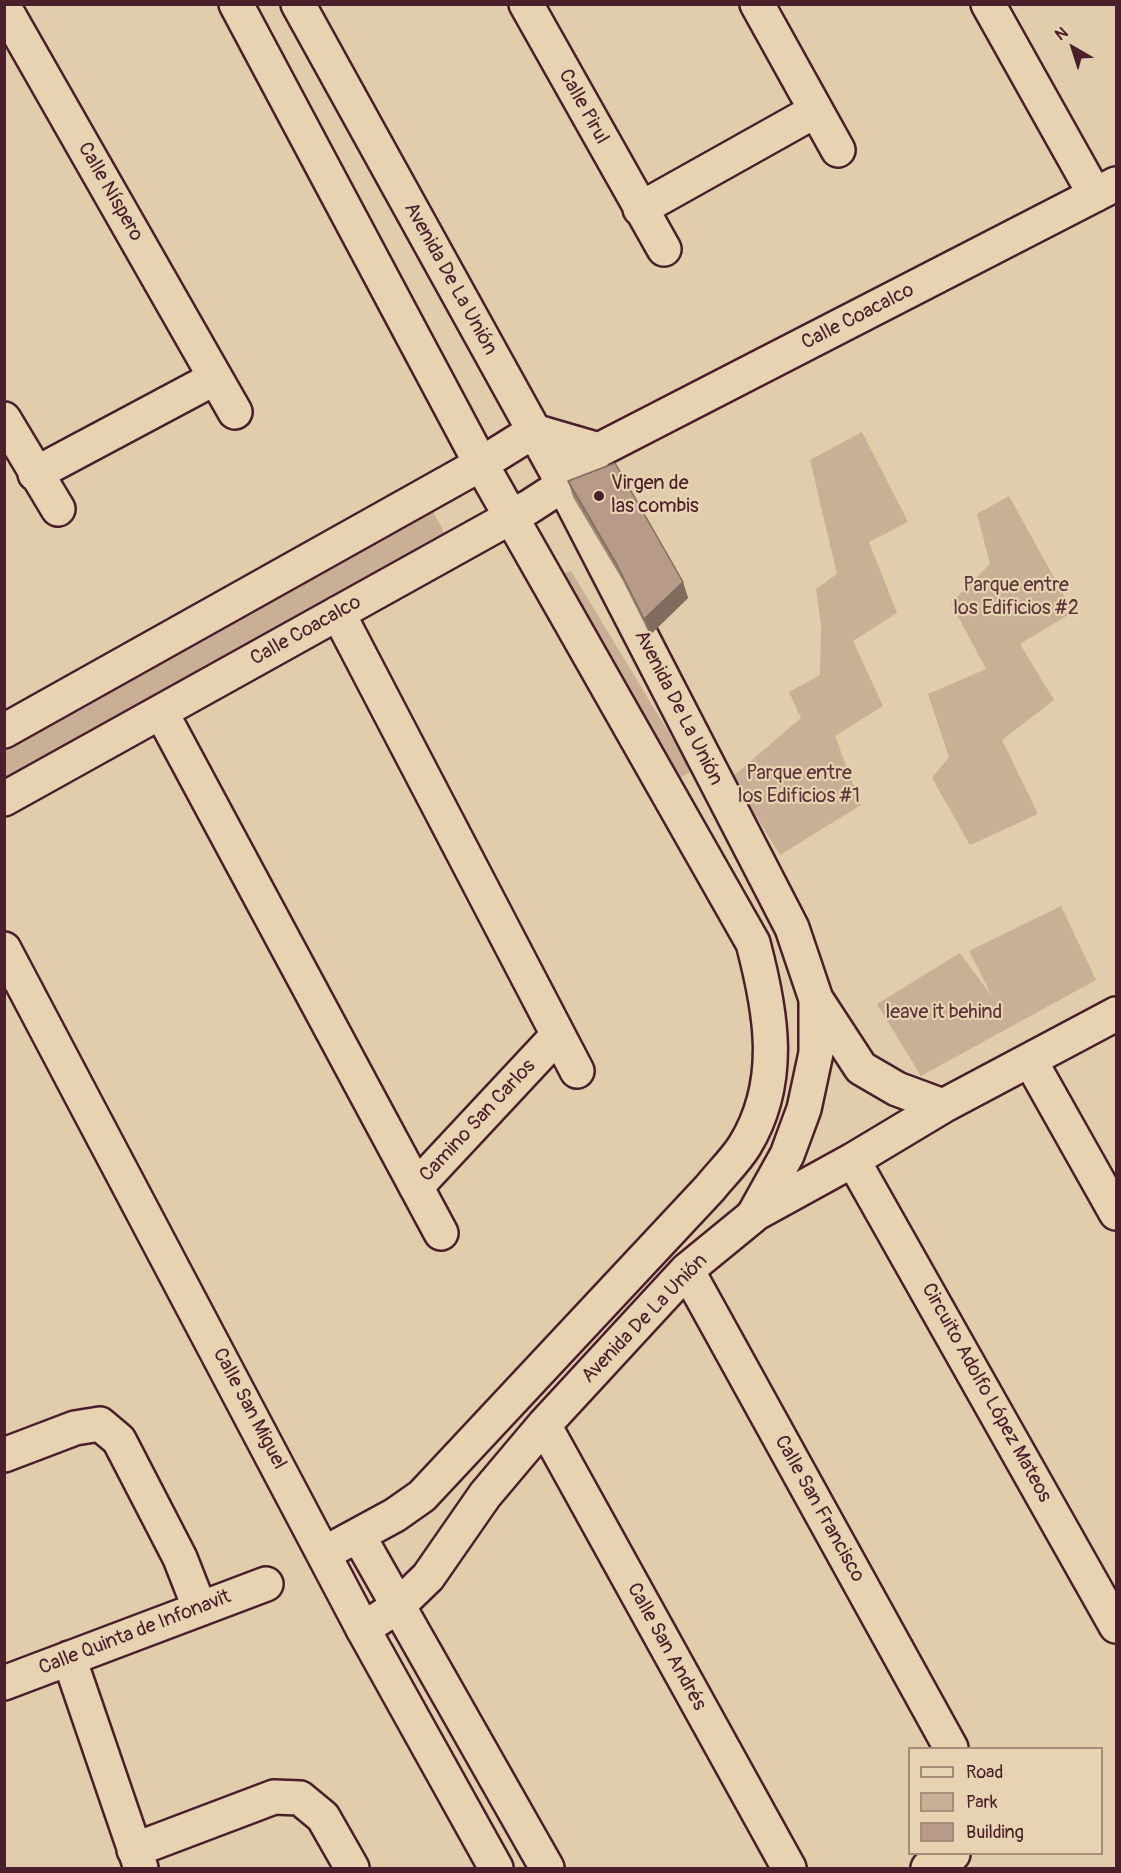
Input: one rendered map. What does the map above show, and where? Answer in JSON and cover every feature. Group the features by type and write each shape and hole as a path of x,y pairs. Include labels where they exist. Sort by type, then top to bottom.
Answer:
{"street":[{"name":"Avenida De La Unión","path":"236,4 481,464 753,943 768,999 772,1048 766,1095 745,1145 710,1188 422,1496 325,1553"},
{"name":"Avenida De La Unión","path":"298,4 563,485 792,928 816,999 816,1053 804,1109 787,1155 753,1216 687,1270 544,1425 485,1495 428,1577 397,1607 363,1629"},
{"name":"Calle Pirul","path":"526,4 664,249"},
{"path":"757,4 838,150"},
{"name":"Calle Níspero","path":"4,7 235,412"},
{"path":"1000,8 1106,189"},
{"path":"640,209 815,111"},
{"name":"Calle Coacalco","path":"4,800 512,516 563,485 599,450 1106,189"},
{"path":"35,474 215,378"},
{"path":"4,419 58,509"},
{"path":"4,731 481,464 534,431 599,450"},
{"path":"338,613 577,1071"},
{"name":"Camino San Carlos","path":"161,712 417,1187 557,1036"},
{"name":"Calle San Miguel","path":"4,949 325,1553 363,1629 496,1869"},
{"path":"816,999 861,1068 897,1089 943,1106"},
{"path":"753,1216 853,1161 943,1106 1031,1062 1116,1014"},
{"path":"1031,1062 1116,1213"},
{"name":"Circuito Adolfo López Mateos","path":"853,1161 1116,1623"},
{"path":"417,1187 441,1233"},
{"name":"Calle San Francisco","path":"687,1270 950,1747"},
{"path":"4,1455 75,1428 100,1424 119,1440 180,1558 200,1609"},
{"name":"Calle San Andrés","path":"544,1425 789,1869"},
{"path":"358,1535 547,1869"},
{"name":"Calle Quinta de Infonavit","path":"4,1683 266,1584"},
{"path":"69,1658 137,1859 274,1797 300,1798 323,1817 352,1869"},
{"path":"928,1869 951,1855"}],"green space":[{"name":"Parque entre los Edificios #1","path":"862,432 908,522 869,542 897,613 853,641 883,706 835,736 861,805 780,855 732,777 801,718 789,692 820,675 821,625 816,589 837,574 810,460"},
{"name":"Parque entre los Edificios #2","path":"1009,496 1073,612 1020,644 1054,700 1002,740 1038,814 970,845 932,778 949,757 928,694 986,669 951,603 990,564 977,514"},
{"path":"431,507 447,538 5,781 5,741"},
{"path":"571,571 692,771 670,784 548,579"},
{"name":"leave it behind","path":"1061,906 1096,980 921,1076 877,1004 960,953 993,998 969,951"}],"building":[{"path":"615,463 683,582 644,619 617,565 568,481"}],"place":[{"name":"Virgen de las combis","path":"599,496"}]}
